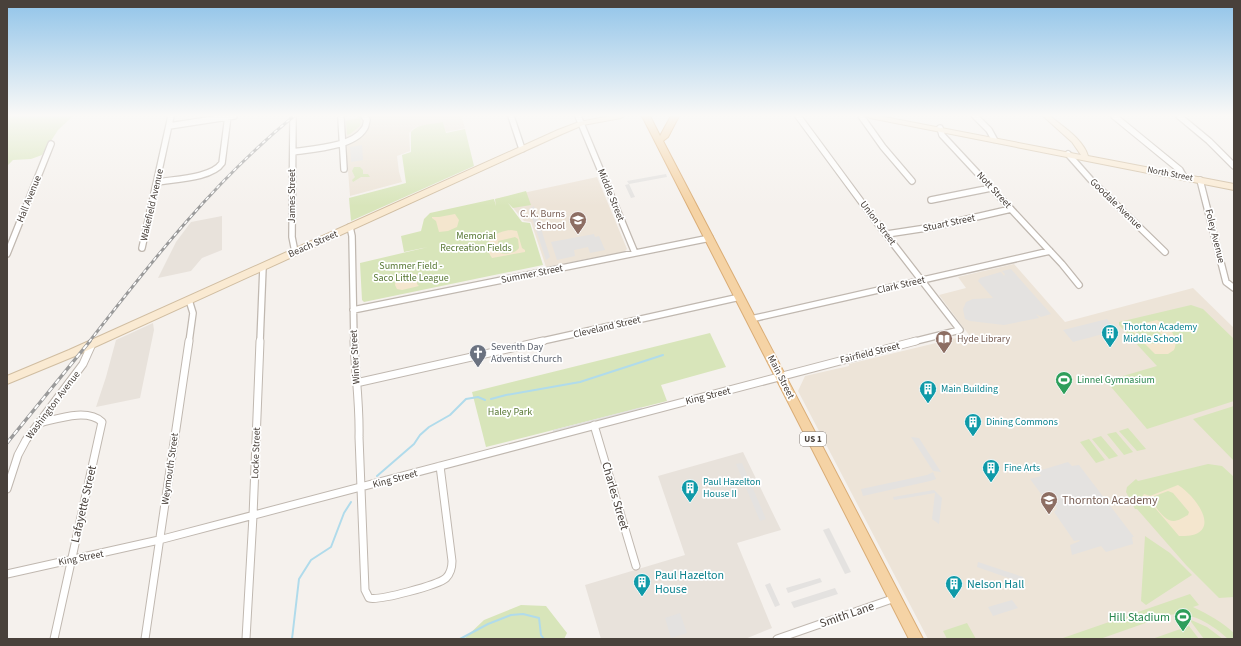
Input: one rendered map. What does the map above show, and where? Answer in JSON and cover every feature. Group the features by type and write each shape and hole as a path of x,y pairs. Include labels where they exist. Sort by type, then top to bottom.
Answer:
{"main road":[{"name":"Beach Street","path":"7,380 92,344 527,146"},
{"name":"Main Street","path":"662,146 916,639"},
{"name":"North Street","path":"1029,146 1234,187"},
{"path":"1079,146 1085,154 1085,157"}],"street":[{"name":"Hall Avenue","path":"7,254 50,146"},
{"name":"Wakefield Avenue","path":"142,248 165,146"},
{"path":"158,182 210,173 217,170 222,163 225,146"},
{"name":"James Street","path":"293,146 292,242 295,252"},
{"path":"293,152 326,146"},
{"path":"343,146 344,169"},
{"name":"Middle Street","path":"590,146 635,253"},
{"name":"Union Street","path":"821,146 960,330"},
{"path":"884,146 912,181"},
{"name":"Nott Street","path":"952,146 1050,251 1079,285"},
{"path":"1151,146 1180,170 1184,177"},
{"path":"1214,146 1234,166"},
{"name":"Goodale Avenue","path":"1068,154 1091,180 1165,252"},
{"name":"Foley Avenue","path":"1200,180 1226,282 1234,288"},
{"path":"931,200 991,188"},
{"name":"Stuart Street","path":"887,234 933,227 1011,209"},
{"name":"Winter Street","path":"350,227 352,236 356,383 360,414 365,588 368,596 376,599 442,581 451,572 452,561 440,466"},
{"name":"Summer Street","path":"353,310 710,238"},
{"name":"Clark Street","path":"751,319 1050,251"},
{"name":"Locke Street","path":"246,639 253,516 263,267"},
{"name":"Cleveland Street","path":"356,383 740,297"},
{"name":"Weymouth Street","path":"146,639 159,540 193,313 189,300"},
{"name":"Fairfield Street","path":"782,378 850,358 960,330"},
{"name":"Washington Avenue","path":"7,489 18,455 26,440 80,368 92,344"},
{"name":"King Street","path":"7,574 61,561 71,561 159,540 361,488 594,425 782,378"},
{"name":"Lafayette Street","path":"39,423 82,415 97,417 101,420 102,424 54,639"},
{"name":"Charles Street","path":"594,425 636,566"},
{"name":"Smith Lane","path":"776,639 895,598"}],"shaded area":[{"path":"346,146 410,146 410,151 397,156 402,182 350,196"},
{"path":"362,146 363,160 351,162 350,147"},
{"path":"666,174 667,177 629,184 627,181"},
{"name":"C. K. Burns School","path":"597,177 627,249 624,252 546,267 531,222 524,221 509,203 496,205 495,199"},
{"path":"629,184 635,197 631,198 625,185"},
{"path":"534,206 550,257 546,260 529,209"},
{"path":"222,216 222,250 202,258 191,271 158,278 176,242 191,222"},
{"path":"594,234 595,237 599,236 605,250 590,253 588,247 574,250 575,256 557,260 551,242"},
{"name":"Thornton Academy","path":"1014,264 1065,322 1193,288 1234,328 1234,639 928,639 798,391 805,376 969,335 939,295 966,288 958,277"},
{"path":"1011,269 1051,314 1041,317 1036,314 1039,318 1004,325 970,321 965,319 963,309 966,302 973,299 993,298 978,281 980,278 1001,272 1004,276 1005,274 1002,271"},
{"path":"1107,319 1113,326 1114,331 1073,342 1063,330"},
{"path":"153,323 154,330 140,398 96,407 116,340"},
{"path":"642,407 642,409 553,432 553,430"},
{"path":"911,437 919,438 941,472 933,471"},
{"path":"743,452 781,530 737,543 772,628 745,639 601,639 585,585 685,555 658,476"},
{"path":"1068,462 1072,466 1079,465 1134,537 1132,537 1133,544 1106,552 1101,546 1072,555 1070,545 1080,541 1074,541 1054,512 1057,509 1056,506 1053,504 1050,506 1030,479 1041,476 1038,471"},
{"path":"742,463 766,519 760,521 736,464"},
{"path":"933,472 936,479 863,496 861,489 927,475"},
{"path":"934,490 942,498 939,524 932,519 935,493 894,500 893,497"},
{"path":"829,528 851,572 845,574 823,530"},
{"path":"978,562 1023,577 1023,583 977,567"},
{"path":"820,578 822,582 788,593 786,588"},
{"path":"770,583 780,605 775,607 765,585"},
{"path":"835,588 838,594 794,608 791,602"},
{"path":"1012,600 1018,608 993,616 988,607"},
{"path":"680,613 687,633 671,638 665,618"}],"green space":[{"path":"7,146 48,146 42,155 31,159 13,160 7,166"},
{"path":"411,146 469,146 474,166 351,221 349,198 406,183 402,155 411,152"},
{"path":"354,167 360,167 363,170 363,174 368,174 370,177 361,177 353,182 352,180 355,177 352,171"},
{"name":"Memorial Recreation Fields","path":"526,191 531,205 513,208 508,203 522,222 530,223 543,265 364,302 362,300 360,263 428,247 404,252 401,236 421,231 424,219 430,213 494,199 496,206 495,199"},
{"path":"1191,305 1203,309 1234,339 1234,401 1147,429 1106,381 1157,366 1119,325 1119,322"},
{"name":"Haley Park","path":"710,333 726,367 661,385 667,401 486,447 472,392"},
{"path":"1234,406 1234,461 1193,419"},
{"path":"1128,428 1146,449 1137,451 1119,431"},
{"path":"1116,432 1133,452 1124,455 1107,434"},
{"path":"1101,436 1118,456 1109,459 1092,439"},
{"path":"1089,439 1105,460 1096,463 1080,442"},
{"path":"1208,464 1222,466 1234,477 1234,597 1219,598 1186,565 1137,509 1135,509 1126,492 1127,487 1136,479 1138,481"},
{"path":"1145,536 1170,553 1192,575 1146,605 1141,601"},
{"path":"1190,594 1199,605 1193,607 1225,625 1234,633 1234,639 1228,639 1215,628 1201,620 1177,614 1168,615 1100,639 1060,639"},
{"path":"521,605 546,606 567,633 564,639 464,639 484,620"},
{"path":"1189,619 1207,627 1223,639 1204,639"},
{"path":"967,623 976,639 947,639 943,631"},
{"name":"Hill Stadium","path":"1189,626 1199,639 1152,639"}],"sand":[{"path":"455,214 459,220 457,227 448,231 439,232 436,221 432,217"},
{"path":"517,231 522,248 525,252 492,258 487,250 487,245 491,238 498,233","holes":["515,237 518,239 518,250 505,254 500,253 498,241"]},
{"path":"410,273 418,275 417,284 419,286 402,290 397,289 395,285 398,278 404,274"},
{"path":"1157,320 1169,328 1172,332 1175,340 1174,350 1168,354 1155,354 1126,327 1127,325 1132,326","holes":["1147,324 1153,326 1165,338 1164,341 1154,344 1148,343 1135,331 1134,328"]},
{"path":"1178,485 1194,499 1204,516 1204,524 1201,531 1193,535 1179,536 1150,502 1144,500 1142,497 1144,494 1150,496","holes":["1168,491 1173,493 1189,512 1188,515 1179,520 1170,521 1163,516 1154,504 1152,497"]}],"waterway":[{"path":"491,399 580,382 663,355"},
{"path":"377,476 414,444 420,435 429,427 450,415 466,399 478,397 485,400"},
{"path":"292,639 299,579 311,560 331,547 344,513 351,502"},
{"path":"460,639 488,624 511,615 523,614 539,618 541,635 544,639"}],"railway":[{"path":"89,342 160,252 185,223 237,167 259,146"},
{"path":"7,443 90,341"}],"place":[{"name":"C. K. Burns School","path":"578,235"},
{"name":"Thorton Academy Middle School","path":"1110,348"},
{"name":"Hyde Library","path":"944,354"},
{"name":"Seventh Day Adventist Church","path":"478,368"},
{"name":"Linnel Gymnasium","path":"1064,395"},
{"name":"Main Building","path":"928,404"},
{"name":"Dining Commons","path":"973,437"},
{"name":"Fine Arts","path":"991,483"},
{"name":"Paul Hazelton House II","path":"690,503"},
{"name":"Thornton Academy","path":"1049,515"},
{"name":"Paul Hazelton House","path":"642,597"},
{"name":"Nelson Hall","path":"954,599"},
{"name":"Hill Stadium","path":"1183,632"}],"park label":[{"name":"Summer Field - Saco Little League","path":"411,272"}]}
